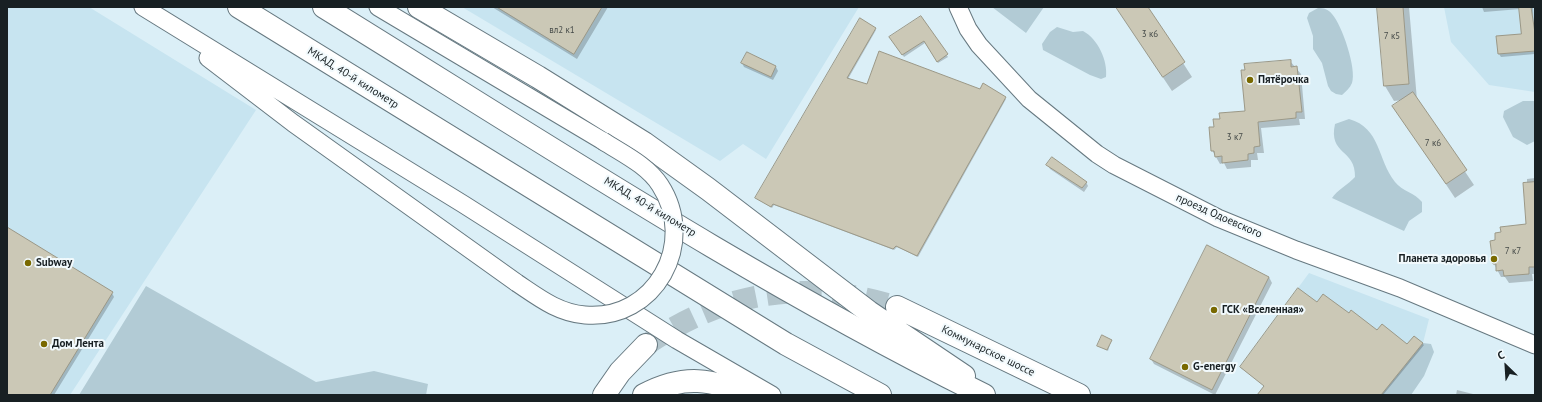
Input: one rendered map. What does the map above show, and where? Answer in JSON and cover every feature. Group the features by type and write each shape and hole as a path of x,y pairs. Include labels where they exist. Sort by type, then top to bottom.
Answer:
{"main road":[{"name":"МКАД, 40-й километр","path":"239,7 766,332 880,395"},
{"name":"МКАД, 40-й километр","path":"324,7 789,291 921,364 984,395"},
{"path":"419,7 644,143 708,189 869,312 994,395"},
{"name":"Коммунарское шоссе","path":"897,307 1079,395"},
{"path":"604,395 620,372 646,345"},
{"path":"644,395 659,387 680,381 699,380 724,385 752,395"}],"street":[{"path":"142,7 293,123 517,283 556,308 570,313 599,315 627,308 640,300 655,285 667,267 672,253 674,224 667,196 659,184 639,164 378,8"},
{"path":"142,7 463,204 677,340 772,395"},
{"name":"проезд Одоевского","path":"958,7 968,29 979,45 1029,98 1097,154 1114,165 1226,221 1296,250 1400,288 1535,345"}],"shaded area":[{"path":"7,7 89,7 256,110 70,395 7,395"},
{"path":"462,7 859,7 766,159 743,144 720,161"},
{"path":"992,7 1044,7 1026,33"},
{"path":"1444,7 1535,7 1535,92 1489,85 1451,42"},
{"path":"1318,8 1326,9 1332,14 1340,27 1348,47 1353,76 1351,85 1342,95 1331,91 1328,86 1322,63 1313,49 1313,36 1307,18 1309,13"},
{"path":"1057,27 1073,32 1083,31 1093,39 1104,58 1106,77 1101,79 1090,75 1043,50 1042,44 1050,32"},
{"path":"1523,101 1535,101 1535,141 1527,145 1513,137 1503,117 1504,111"},
{"path":"1349,119 1359,123 1367,129 1373,137 1389,173 1395,182 1401,188 1416,196 1422,202 1422,212 1409,221 1404,231 1332,198 1355,177 1354,168 1351,161 1335,141 1334,134 1335,124"},
{"path":"1309,273 1429,319 1423,343 1381,395 1257,395 1264,385 1240,367"},
{"path":"146,286 316,382 374,371 428,384 426,395 79,395"},
{"path":"1423,343 1431,344 1434,352 1424,376 1411,395 1381,395"}],"building":[{"path":"497,7 602,7 574,54"},
{"path":"1116,7 1148,7 1185,62 1163,77"},
{"path":"1377,7 1403,7 1409,84 1384,86"},
{"path":"1519,7 1531,7 1535,33 1535,51 1498,54 1496,36 1521,34"},
{"path":"921,16 948,54 937,62 924,41 902,55 889,37"},
{"path":"860,18 876,28 847,78 867,84 879,51 980,89 983,83 1006,97 917,256 896,246 893,249 773,204 771,207 755,198"},
{"path":"747,52 776,66 771,77 741,63"},
{"path":"1291,60 1291,67 1297,66 1302,112 1296,112 1296,118 1258,122 1260,146 1254,147 1254,153 1248,154 1248,160 1222,163 1222,156 1215,157 1214,151 1211,151 1209,127 1214,127 1213,119 1220,119 1219,113 1245,111 1241,70 1245,70 1244,64"},
{"path":"1413,92 1467,170 1446,184 1392,106"},
{"path":"1052,157 1087,182 1082,188 1046,165"},
{"path":"1535,182 1535,267 1529,267 1529,274 1504,276 1503,270 1496,271 1496,264 1493,264 1490,241 1495,240 1495,233 1501,232 1500,227 1526,224 1523,183"},
{"name":"Дом Лента","path":"7,227 113,292 50,395 7,395"},
{"name":"ГСК «Вселенная»","path":"1207,245 1269,277 1212,390 1150,359"},
{"path":"1298,288 1317,302 1323,294 1349,313 1351,310 1377,330 1382,324 1407,344 1414,336 1423,343 1381,395 1257,395 1264,386 1240,367"},
{"path":"1102,335 1112,340 1107,350 1097,346"}],"tunnel":[{"path":"646,345 676,327 706,312 736,302 767,295 798,292 830,293 863,298 897,307"}],"place":[{"name":"Пятёрочка","path":"1250,80"},
{"name":"Планета здоровья","path":"1494,259"},
{"name":"Subway","path":"28,263"},
{"name":"ГСК «Вселенная»","path":"1214,310"},
{"name":"Дом Лента","path":"44,344"},
{"name":"G-energy","path":"1185,367"}]}
